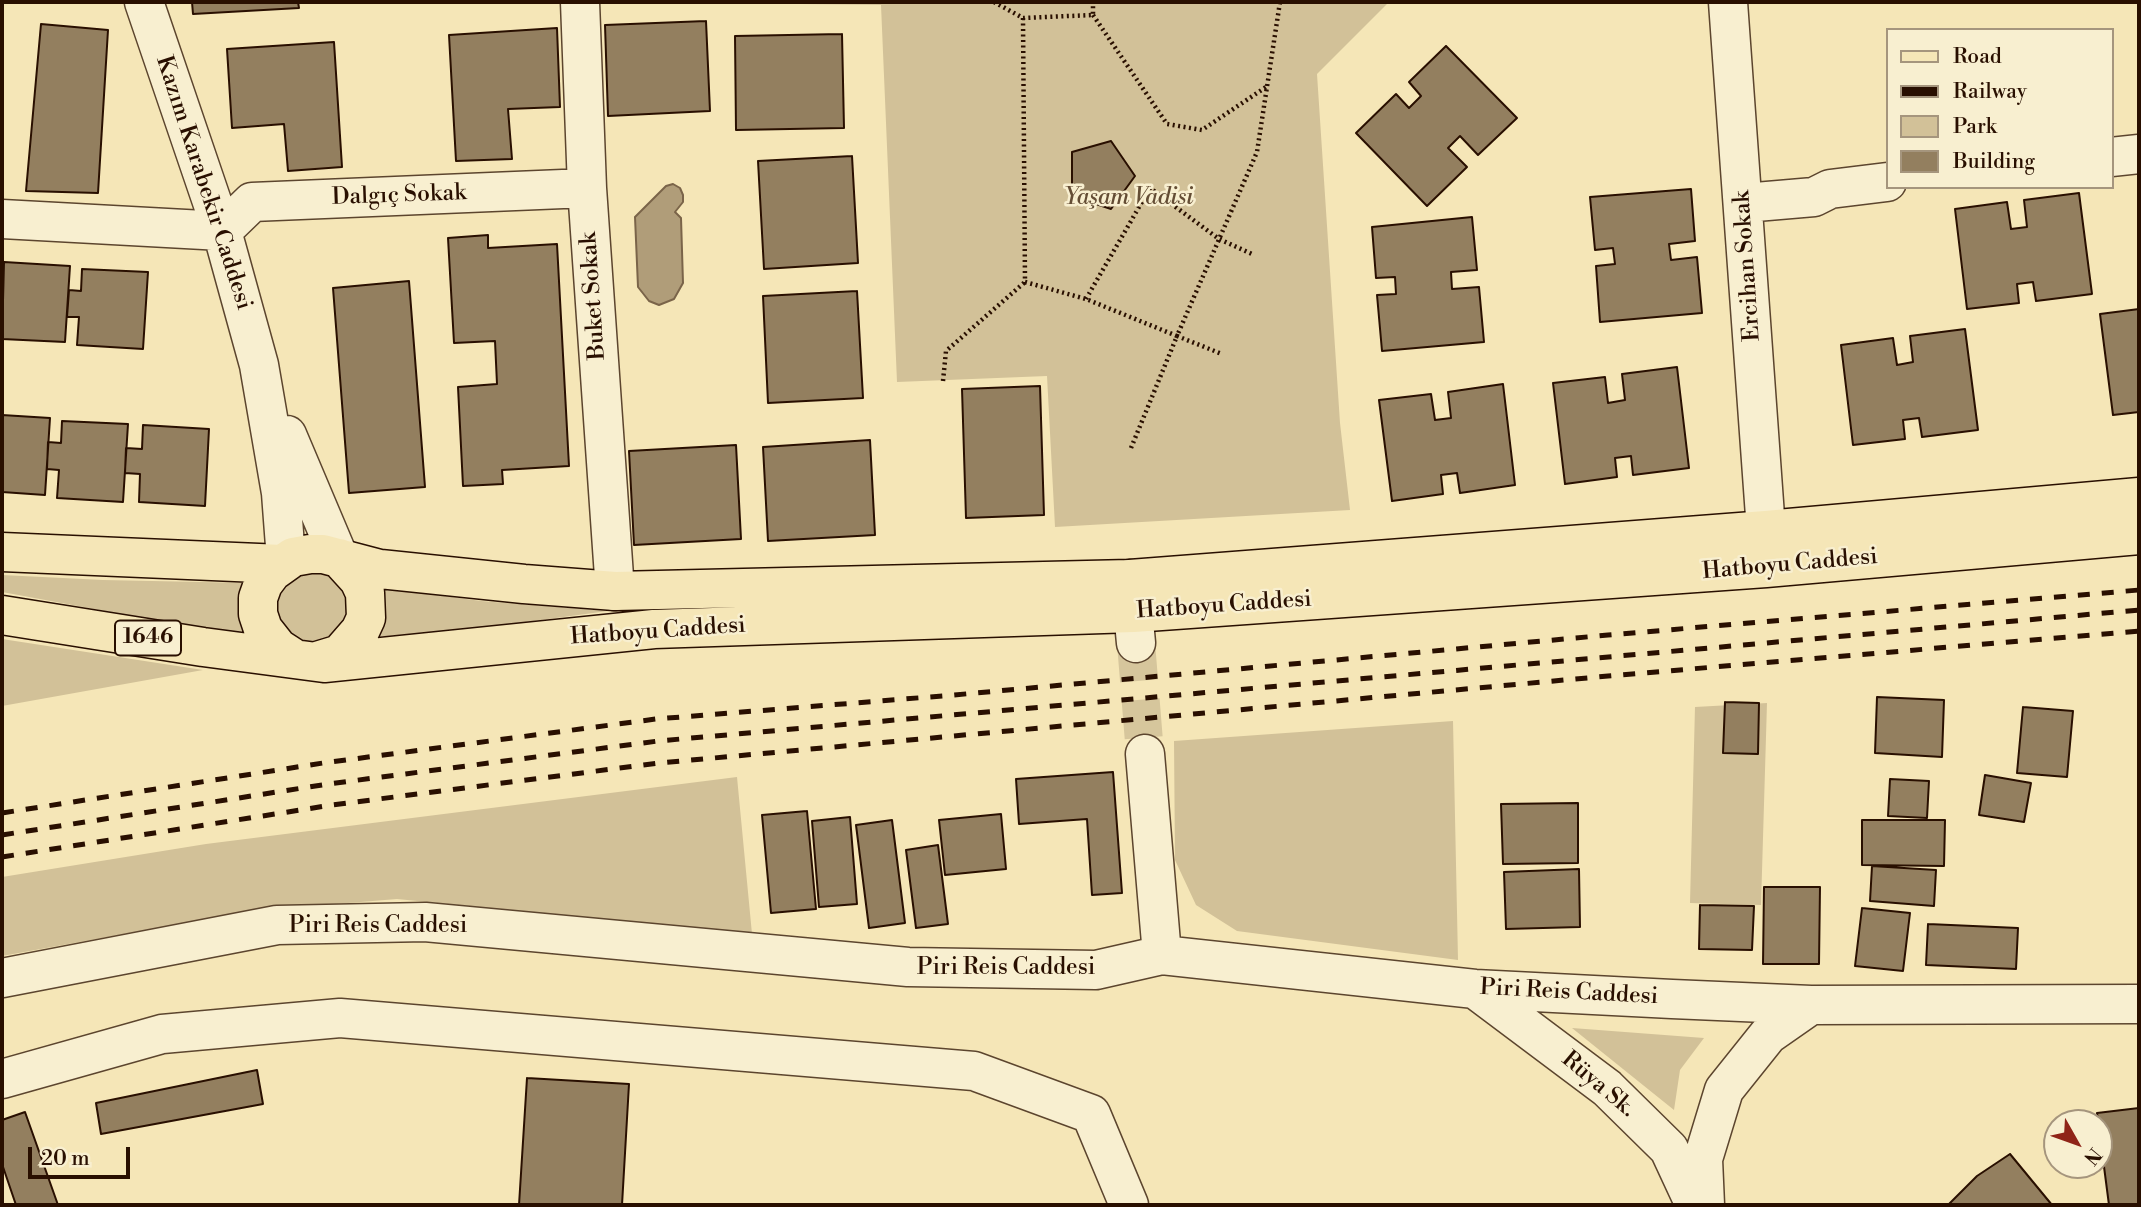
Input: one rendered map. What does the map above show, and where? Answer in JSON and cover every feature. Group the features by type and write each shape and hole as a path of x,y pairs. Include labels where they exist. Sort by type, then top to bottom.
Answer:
{"main road":[{"name":"Hatboyu Caddesi","path":"2,552 282,564 293,557 323,554 380,569 615,591 1133,611 1766,530 2139,497"},
{"name":"Hatboyu Caddesi","path":"2,615 302,661 342,662 654,629 1133,611 1766,568 2139,535"},
{"name":"Hatboyu Caddesi","path":"302,661 328,660 340,654 360,631 366,618 365,593 359,580 338,558"},
{"path":"282,564 263,584 258,598 258,614 263,629 278,648 302,661"}],"street":[{"name":"Kazım Karabekir Caddesi","path":"144,2 222,231 259,365"},
{"name":"Buket Sokak","path":"580,2 587,188 615,591"},
{"name":"Ercihan Sokak","path":"1728,2 1766,530"},
{"path":"2113,157 2139,154"},
{"path":"1744,203 1814,197 1829,189 1885,183"},
{"name":"Dalgıç Sokak","path":"222,231 253,202 587,188"},
{"path":"2,219 222,231"},
{"path":"259,365 338,558"},
{"path":"259,365 281,493 285,546 282,564"},
{"path":"1145,754 1162,956"},
{"name":"Piri Reis Caddesi","path":"2,978 277,925 425,922 908,967 1096,970 1162,956 1475,989 1811,1005 2139,1004"},
{"name":"Rüya Sk.","path":"1475,989 1616,1097 1669,1149 1695,1205"},
{"path":"1705,1205 1703,1159 1724,1090 1768,1035 1811,1005"},
{"path":"2,1079 162,1034 340,1018 974,1071 1091,1114 1129,1205"}],"path":[{"path":"994,2 1023,18 1093,15"},
{"path":"1093,2 1093,15 1167,124 1202,130 1267,87"},
{"path":"1131,448 1256,152 1280,2"},
{"path":"943,381 946,351 1025,282 1023,18"},
{"path":"1086,299 1150,188 1219,239 1252,254"},
{"path":"1025,282 1086,299 1222,354"}],"green space":[{"name":"Yaşam Vadisi","path":"636,2 1389,2 1317,74 1340,423 1350,510 1055,527 1047,376 897,382 881,5"},
{"path":"302,573 329,574 351,600 342,632 313,645 291,636 276,614 276,603 286,585"},
{"path":"2,575 251,583 246,633 159,621 2,592"},
{"path":"379,587 481,601 608,611 378,637 385,614 384,597"},
{"path":"2,639 203,670 2,706"},
{"path":"1767,703 1761,905 1690,903 1695,707"},
{"path":"1453,721 1458,960 1237,931 1196,905 1175,860 1174,741"},
{"path":"737,777 752,934 397,899 251,911 2,956 2,877 206,844"},
{"path":"1572,1028 1704,1038 1680,1070 1674,1110"}],"shaded area":[{"path":"673,184 680,188 683,195 683,202 675,212 681,218 683,283 674,299 659,305 649,301 638,287 635,217 666,186"}],"building":[{"path":"192,2 298,2 299,8 193,14"},
{"path":"706,21 710,111 608,116 605,25"},
{"path":"41,24 108,30 98,193 26,191"},
{"path":"557,28 560,107 508,109 512,159 456,161 449,35"},
{"path":"842,34 844,128 736,130 735,36"},
{"path":"334,42 342,167 288,171 284,124 232,128 227,49"},
{"path":"1446,46 1517,118 1478,155 1460,136 1448,148 1467,167 1427,206 1356,133 1396,94 1409,108 1421,96 1409,82"},
{"path":"1111,141 1135,176 1111,209 1072,196 1072,152"},
{"path":"852,156 858,263 764,269 758,161"},
{"path":"1691,189 1695,241 1669,244 1671,260 1697,257 1702,313 1600,322 1596,266 1615,264 1613,248 1595,250 1590,197"},
{"path":"2079,193 2092,294 2036,301 2033,282 2017,284 2019,303 1967,309 1955,209 2007,202 2011,229 2027,227 2024,200"},
{"path":"1472,217 1477,270 1451,272 1452,289 1479,287 1484,342 1382,351 1377,295 1396,294 1395,277 1376,278 1372,227"},
{"path":"488,235 488,248 557,244 569,466 502,470 503,484 463,486 458,387 497,384 495,341 454,343 448,238"},
{"path":"4,262 70,266 65,342 2,339"},
{"path":"82,269 148,272 143,349 77,345 79,317 67,317 69,290 81,291"},
{"path":"409,281 425,487 349,493 333,288"},
{"path":"857,291 863,398 768,403 763,296"},
{"path":"2139,309 2139,412 2113,415 2100,314"},
{"path":"1965,329 1978,430 1922,437 1919,418 1903,420 1905,439 1853,445 1841,345 1893,338 1897,365 1913,362 1910,336"},
{"path":"1677,367 1689,468 1633,475 1631,456 1615,458 1617,477 1565,484 1553,383 1605,377 1608,403 1625,400 1622,374"},
{"path":"1503,384 1515,485 1460,493 1457,473 1441,475 1443,494 1392,501 1379,400 1431,394 1435,420 1451,418 1448,392"},
{"path":"1040,386 1044,515 966,518 962,389"},
{"path":"2,415 50,418 45,495 2,492"},
{"path":"62,421 128,424 123,502 57,498 59,470 47,469 48,442 61,443"},
{"path":"143,425 209,429 205,506 139,502 140,474 125,473 126,448 142,449"},
{"path":"870,440 875,535 768,541 763,447"},
{"path":"736,445 741,539 634,545 629,451"},
{"path":"1877,697 1944,700 1942,757 1875,753"},
{"path":"1725,702 1759,703 1758,754 1723,753"},
{"path":"2023,707 2073,711 2067,777 2017,773"},
{"path":"1113,772 1122,893 1092,895 1087,819 1019,824 1016,779"},
{"path":"1985,775 2031,783 2024,822 1979,815"},
{"path":"1890,779 1929,781 1927,818 1888,816"},
{"path":"1578,803 1578,863 1503,864 1501,804"},
{"path":"807,811 816,909 771,913 762,815"},
{"path":"1001,814 1006,869 945,875 939,820"},
{"path":"850,817 857,904 819,907 812,821"},
{"path":"892,820 905,923 869,928 856,825"},
{"path":"1862,820 1945,820 1944,866 1862,865"},
{"path":"938,845 948,924 916,928 906,850"},
{"path":"1872,866 1936,870 1934,906 1870,901"},
{"path":"1579,869 1580,927 1506,929 1504,872"},
{"path":"1764,887 1820,887 1819,964 1763,964"},
{"path":"1700,905 1754,906 1752,950 1699,949"},
{"path":"1862,908 1910,913 1903,971 1855,966"},
{"path":"1928,924 2018,928 2016,969 1926,965"},
{"path":"257,1070 263,1104 101,1134 96,1103"},
{"path":"527,1078 629,1084 622,1205 519,1205"},
{"path":"2139,1108 2139,1205 2109,1205 2106,1179 2113,1179 2113,1111"},
{"path":"25,1112 58,1205 16,1205 2,1164 2,1120"},
{"path":"2010,1154 2052,1205 1948,1205 1977,1176"}],"tunnel":[{"path":"1136,643 1145,754"}],"railway":[{"path":"2,813 323,763 656,719 2139,590"},
{"path":"2,835 328,784 658,741 2139,610"},
{"path":"2,857 332,805 659,763 1608,676 2139,631"}]}
